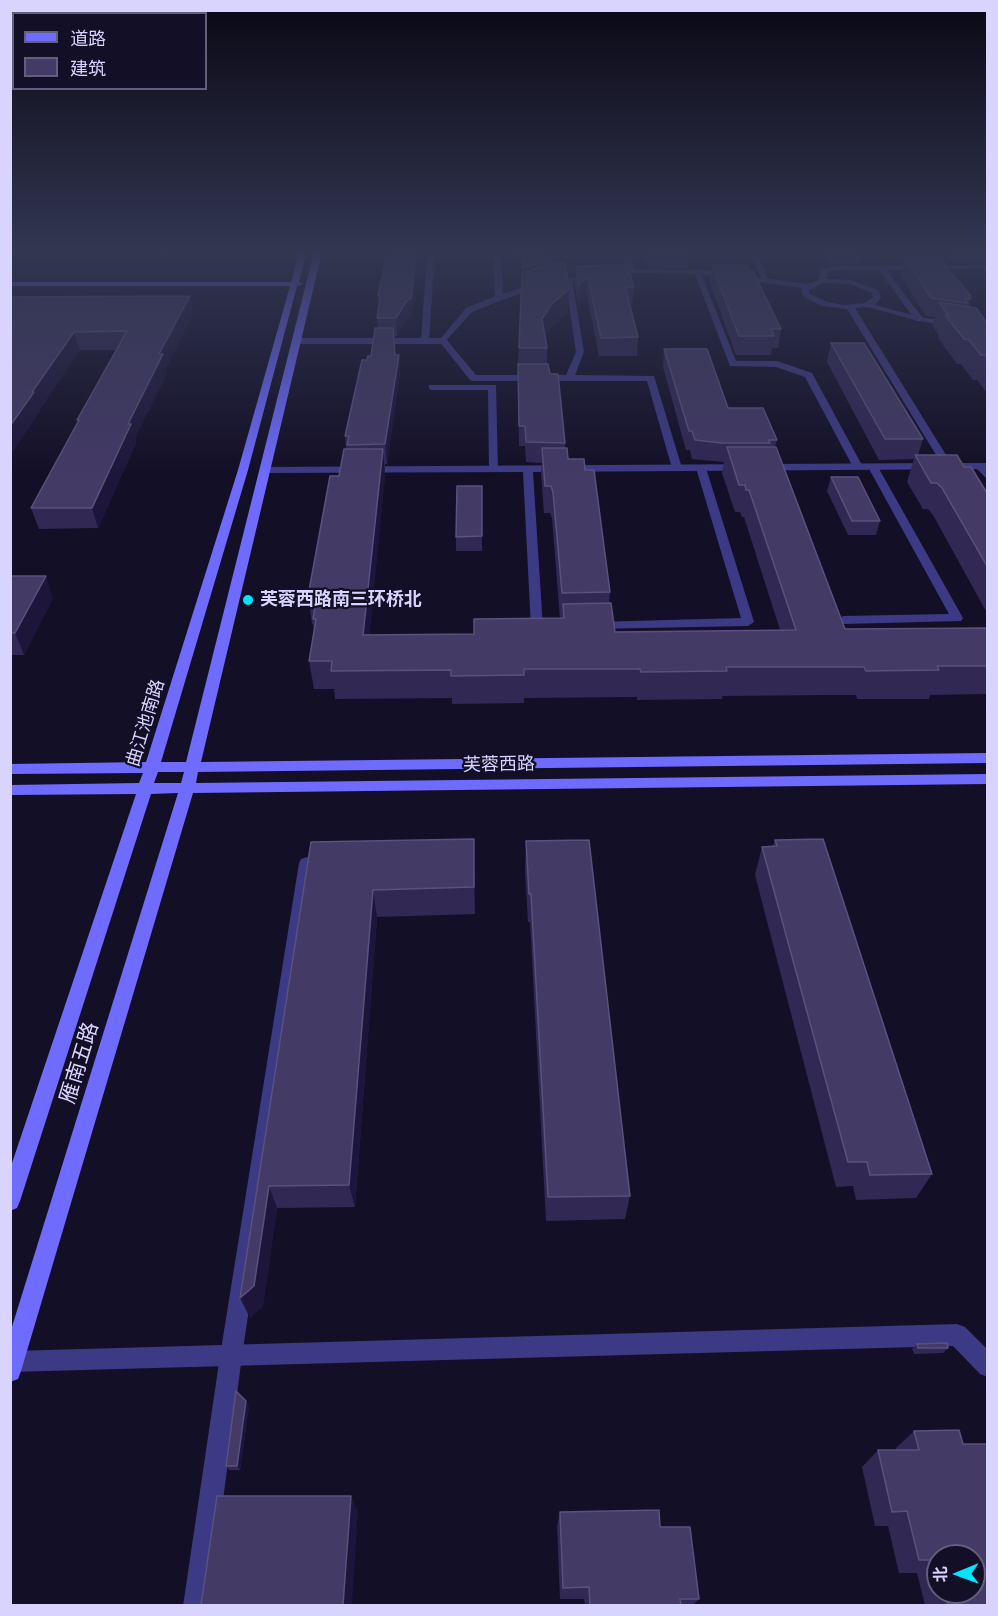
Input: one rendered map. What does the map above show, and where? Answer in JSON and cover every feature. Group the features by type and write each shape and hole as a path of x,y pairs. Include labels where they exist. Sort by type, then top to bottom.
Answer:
{"main road":[{"name":"曲江池南路","path":"10,1201 152,767 243,470 281,327"},
{"path":"192,767 300,327"},
{"name":"芙蓉西路","path":"10,769 987,758"},
{"name":"雁南五路","path":"12,1367 192,767"},
{"name":"芙蓉西路","path":"10,790 987,779"}],"street":[{"path":"425,341 426,327"},
{"path":"297,341 442,341 454,327"},
{"path":"568,378 580,352 576,327"},
{"path":"718,327 733,364 777,364 809,375 858,467"},
{"path":"863,327 948,467"},
{"path":"971,327 987,330"},
{"path":"442,341 473,378 651,378 677,468"},
{"path":"432,387 493,387 494,470"},
{"path":"265,470 984,466 987,477"},
{"path":"843,620 957,618 873,467"},
{"path":"584,627 748,622 700,468"},
{"path":"528,470 543,628"},
{"path":"196,1605 231,1356 307,863"},
{"path":"12,1367 231,1356 957,1335 987,1366"}],"building":[{"path":"10,327 173,327 159,354 163,354 128,424 131,424 92,508 31,508 127,331 74,332 10,426"},
{"path":"520,327 543,327 547,348 519,348"},
{"path":"599,327 636,327 638,337 601,338"},
{"path":"736,327 781,329 771,329 774,336 739,336"},
{"path":"955,327 987,327 987,358 981,355 969,340 964,339"},
{"path":"375,328 393,328 395,355 399,355 385,444 347,445 349,436 345,436 362,360 367,360 368,356 371,356"},
{"path":"831,343 864,343 923,439 885,439"},
{"path":"664,349 707,349 728,408 763,408 777,440 769,440 770,443 722,443 695,440 692,431 689,431"},
{"path":"518,364 548,364 550,374 558,374 565,443 526,442 525,426 519,426"},
{"path":"727,447 776,447 845,629 987,628 987,666 937,666 939,670 866,671 864,667 726,667 727,671 641,672 640,669 524,669 524,675 451,676 451,670 331,671 332,661 309,661 316,619 313,619 317,596 308,596 330,476 339,476 344,449 383,449 363,635 474,634 474,619 564,618 563,604 611,603 615,632 796,630 749,490 746,490 745,485 739,485"},
{"path":"542,448 567,448 568,459 584,459 585,470 594,470 610,592 562,593 553,492 551,486 545,486"},
{"path":"915,455 957,455 964,467 971,467 987,493 987,566 942,488 937,483 931,483"},
{"path":"831,477 858,477 880,521 852,521"},
{"path":"457,486 482,486 482,536 456,537"},
{"path":"10,576 46,576 15,633 10,633"},
{"path":"474,839 474,887 373,890 349,1185 269,1186 254,1286 240,1298 311,842"},
{"path":"823,839 932,1174 870,1175 867,1162 848,1162 762,847 777,846 775,840"},
{"path":"589,840 630,1196 548,1197 526,841"},
{"path":"947,1343 948,1348 918,1348 917,1344"},
{"path":"236,1391 246,1401 237,1466 226,1466"},
{"path":"959,1430 963,1444 987,1444 987,1605 948,1604 986,1604 986,1544 926,1544 926,1560 919,1560 907,1511 892,1512 878,1450 919,1450 914,1431"},
{"path":"217,1496 351,1496 343,1605 201,1605"},
{"path":"659,1510 660,1527 690,1527 699,1599 680,1599 681,1605 590,1605 589,1587 563,1588 560,1512"}],"place":[{"name":"芙蓉西路南三环桥北","path":"248,600"}]}
